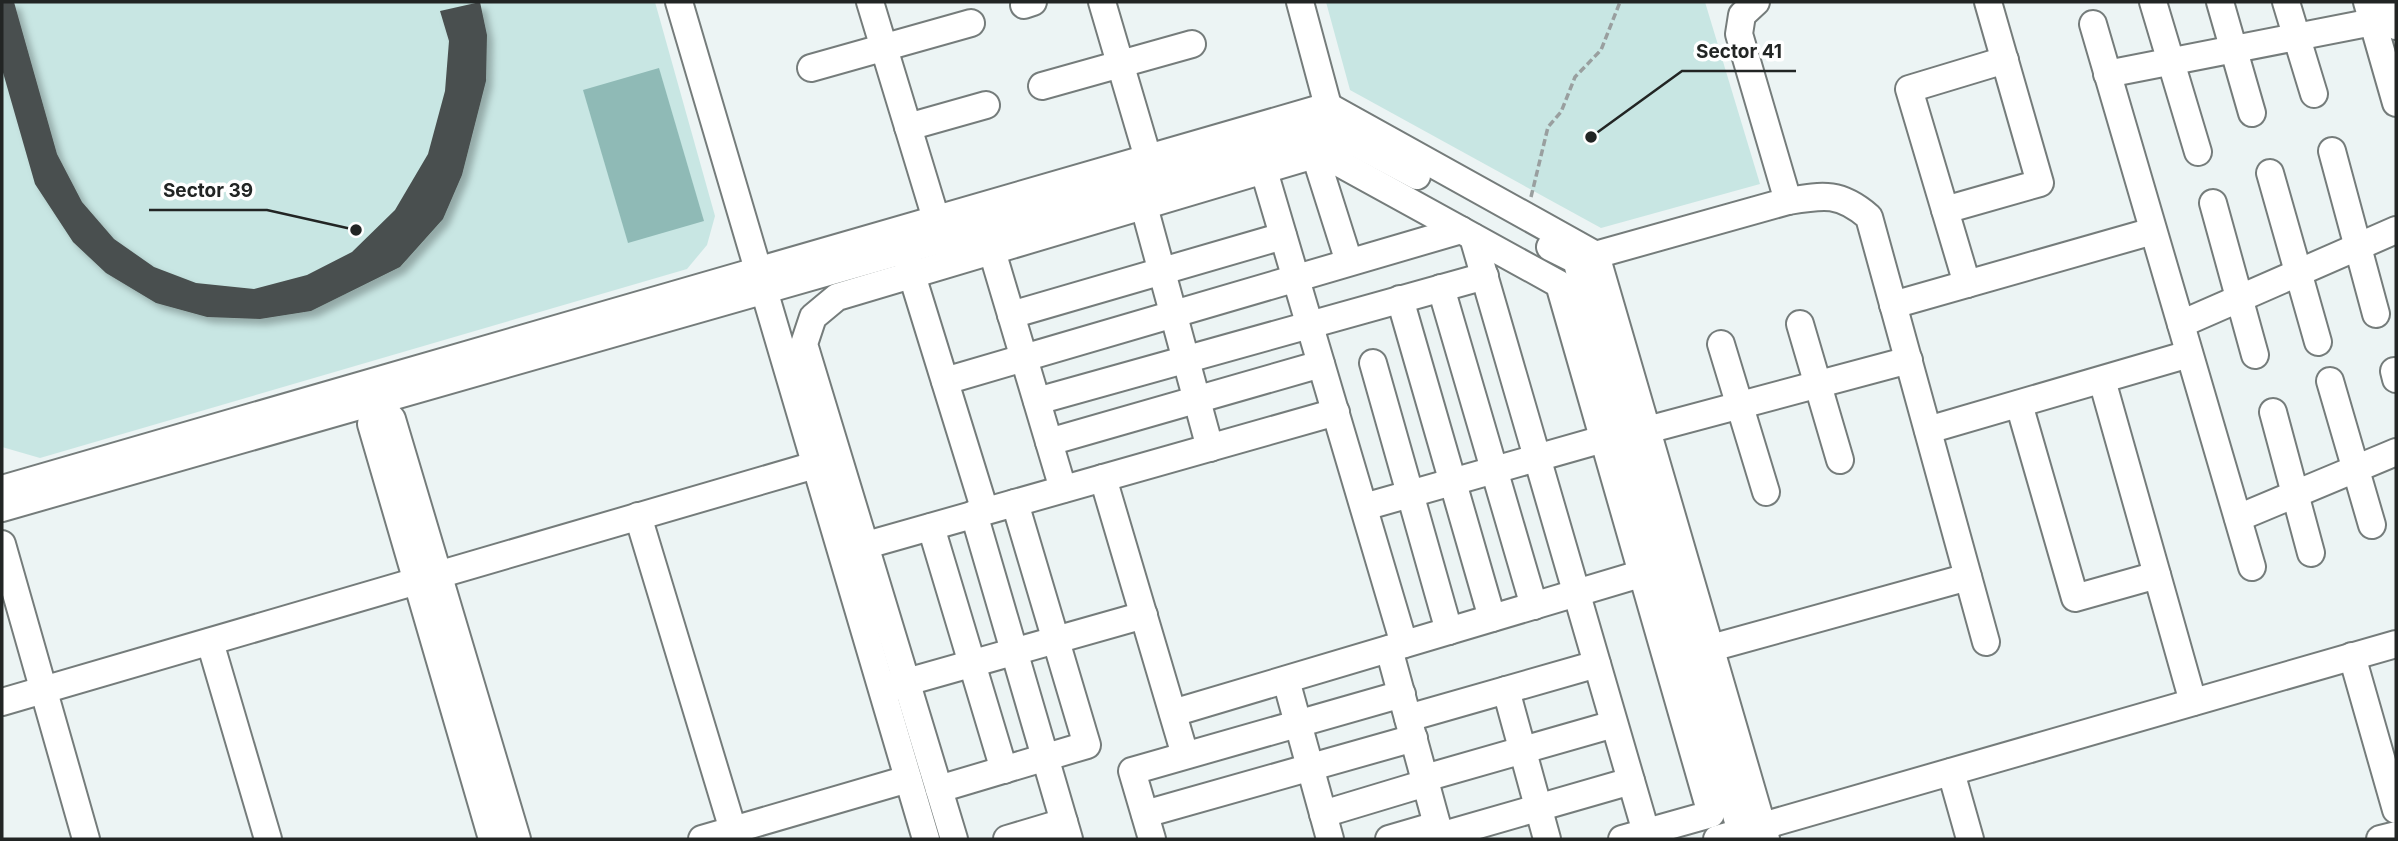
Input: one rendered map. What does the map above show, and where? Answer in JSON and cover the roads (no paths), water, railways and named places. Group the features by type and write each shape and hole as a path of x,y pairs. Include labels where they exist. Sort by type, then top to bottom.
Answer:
{"street":[{"path":"679,2 815,465 853,549 907,682 954,839"},
{"path":"870,2 936,219"},
{"path":"1102,2 1148,158"},
{"path":"1300,2 1328,118 1586,257 1788,201 1823,196 1849,200 1869,217 1986,642"},
{"path":"1756,2 1742,15 1739,34 1788,201"},
{"path":"1945,210 2040,183 1988,2"},
{"path":"2153,2 2198,152"},
{"path":"2220,2 2252,113"},
{"path":"2286,2 2314,94"},
{"path":"2108,74 2297,37 2385,11 2396,103"},
{"path":"811,68 971,23"},
{"path":"2093,24 2252,567"},
{"path":"1042,86 1192,44"},
{"path":"1967,284 1909,89 2005,60"},
{"path":"908,127 986,105"},
{"path":"1261,160 1328,118"},
{"path":"2,508 375,401 761,280 936,219 1148,158 1328,118 1527,216 1586,257 1653,570 1711,814 1638,837 1631,781 1485,276 1467,234"},
{"path":"2333,151 2376,314"},
{"path":"926,839 881,689 853,549 804,344 813,317 836,297 908,262 1261,160 1321,153 1559,284 1626,434 1711,648 1746,835"},
{"path":"1315,155 1349,262"},
{"path":"1261,160 1364,507 1397,646 1408,716 1440,834"},
{"path":"2270,173 2318,342"},
{"path":"2,489 761,280 992,251 1140,195"},
{"path":"1140,195 1210,448"},
{"path":"2213,203 2255,355"},
{"path":"1893,304 2153,230"},
{"path":"2181,324 2396,230"},
{"path":"945,381 1349,262 1467,234"},
{"path":"1011,315 1283,236"},
{"path":"992,251 1063,489"},
{"path":"908,262 945,381 1014,652 1067,831 1007,839"},
{"path":"1037,401 1485,276"},
{"path":"1441,288 1534,606"},
{"path":"1400,299 1493,618"},
{"path":"1800,324 1840,460"},
{"path":"1721,344 1766,492"},
{"path":"1928,430 2189,354"},
{"path":"1364,507 1537,457 1909,360"},
{"path":"1373,363 1449,631"},
{"path":"1049,443 1321,364"},
{"path":"2102,380 2193,702"},
{"path":"2330,381 2372,525"},
{"path":"375,401 371,424 428,578 517,839"},
{"path":"2019,404 2075,598 2157,575"},
{"path":"853,549 1336,412"},
{"path":"2273,412 2311,553"},
{"path":"2238,518 2396,452"},
{"path":"2,702 815,465"},
{"path":"1103,478 1185,755"},
{"path":"939,789 1087,745 1015,503"},
{"path":"638,516 733,830"},
{"path":"931,527 1004,770"},
{"path":"2,544 86,839"},
{"path":"1172,713 1653,570"},
{"path":"1653,570 1746,835"},
{"path":"1711,648 1968,577"},
{"path":"428,578 492,839"},
{"path":"881,689 1144,615"},
{"path":"210,642 268,839"},
{"path":"1746,835 1951,772 2396,644"},
{"path":"2352,656 2396,810"},
{"path":"1408,716 1310,768 1148,827 1132,771 1297,723 1408,716 1597,664"},
{"path":"1286,680 1326,827 1425,780 1614,724"},
{"path":"1506,690 1547,839"},
{"path":"1951,772 1970,839"},
{"path":"702,839 908,779"},
{"path":"1389,839 1440,834 1631,781"},
{"path":"2380,839 2396,835"}],"place":[{"name":"Sector 41","path":"1591,137"},
{"name":"Sector 39","path":"356,230"}]}
